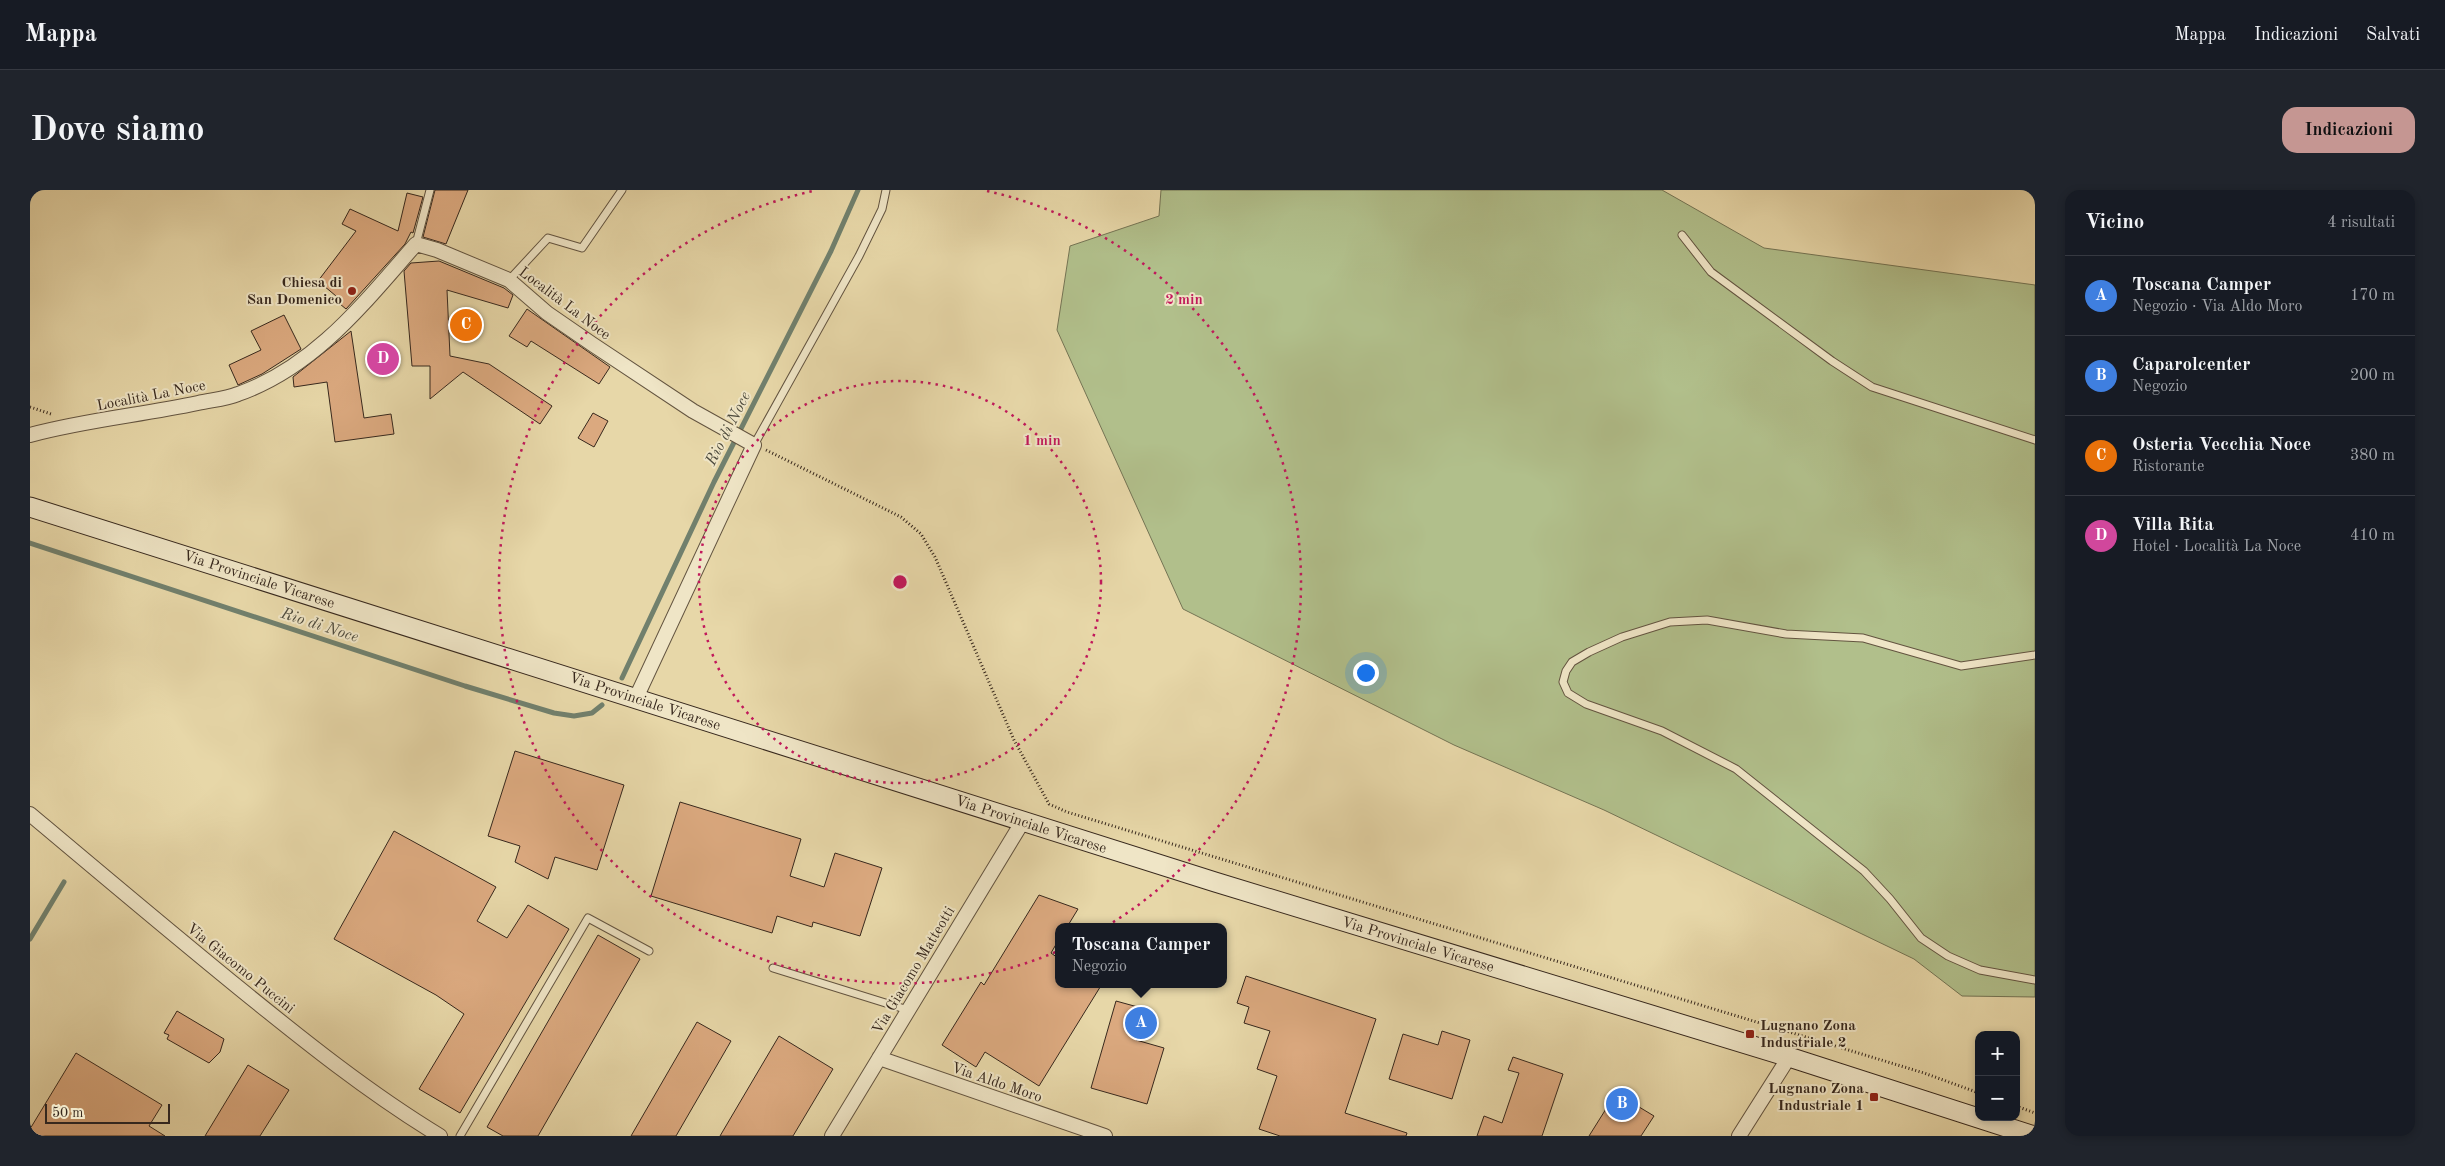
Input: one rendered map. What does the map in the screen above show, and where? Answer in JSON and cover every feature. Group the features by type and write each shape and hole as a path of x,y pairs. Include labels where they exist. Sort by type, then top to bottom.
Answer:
{"main road":[{"name":"Via Provinciale Vicarese","path":"30,506 1023,821 1789,1057 2034,1136"}],"street":[{"name":"Località La Noce","path":"30,434 170,409 238,394 283,374 314,353 349,319 416,244 437,250 510,280 547,312 592,344 693,411 744,439"},
{"path":"636,698 744,439"},
{"name":"Via Giacomo Puccini","path":"30,814 289,1028 373,1092 440,1136"},
{"name":"Via Giacomo Matteotti","path":"832,1136 1023,821"},
{"path":"1739,1136 1789,1057"},
{"name":"Via Aldo Moro","path":"879,1058 1105,1136"}],"lane":[{"path":"416,244 430,190"},
{"path":"510,280 548,238 582,248 622,190"},
{"path":"744,439 859,256 882,209 886,190"},
{"path":"1682,235 1711,272 1872,388 2035,440"},
{"path":"2035,655 1961,666 1863,638 1786,634 1707,620 1670,622 1622,637 1589,652 1572,662 1566,671 1563,682 1568,693 1586,704 1662,731 1736,769 1864,871 1890,898 1921,938 1948,956 1980,970 2035,980"},
{"path":"460,1136 588,918 649,951"},
{"path":"773,968 908,1010"}],"path":[{"path":"744,439 900,517 921,534 935,558 1014,740 1049,804 1067,812 1924,1073 1975,1092"},
{"path":"2020,1107 2035,1113"}],"green space":[{"path":"1161,190 1662,190 1764,248 2035,285 2035,997 1962,996 1914,959 1604,810 1454,745 1183,609 1057,330 1070,246 1159,216"}],"building":[{"path":"435,190 468,190 446,244 423,237"},
{"path":"407,193 423,197 413,233 411,232 405,244 346,309 334,299 336,296 318,281 356,231 342,224 350,209 398,231"},
{"path":"439,261 504,288 513,295 508,308 447,290 450,356 489,364 552,406 540,424 463,372 430,399 430,366 412,366 404,271 411,263"},
{"path":"527,309 610,367 599,384 531,341 527,347 509,336"},
{"path":"284,315 301,349 262,374 238,385 229,365 261,350 251,331"},
{"path":"351,331 364,418 391,414 394,434 335,442 327,382 294,387 293,377"},
{"path":"593,413 608,421 594,447 578,438"},
{"path":"515,751 624,785 597,870 555,857 548,879 515,862 520,846 488,836"},
{"path":"680,802 801,839 790,876 824,887 835,853 882,868 860,936 813,922 812,927 777,916 772,933 651,896"},
{"path":"394,831 496,887 477,921 507,938 528,905 569,929 460,1113 419,1089 464,1014 436,995 334,939"},
{"path":"1039,895 1078,909 1069,923 1055,923 1055,946 1051,953 1055,956 1055,988 1100,988 1039,1086 985,1052 976,1067 942,1045 981,982 984,985"},
{"path":"598,935 640,959 538,1136 503,1136 487,1127"},
{"path":"1246,976 1376,1019 1345,1113 1407,1133 1406,1136 1280,1136 1259,1129 1277,1076 1257,1069 1270,1031 1244,1023 1249,1007 1237,1003"},
{"path":"1116,1001 1145,1009 1136,1040 1164,1048 1147,1104 1091,1088"},
{"path":"177,1011 224,1039 220,1052 209,1063 167,1039 169,1035 164,1033"},
{"path":"697,1022 731,1041 676,1136 631,1136"},
{"path":"1442,1031 1470,1040 1452,1099 1389,1079 1403,1034 1438,1045"},
{"path":"779,1036 833,1069 793,1136 720,1136"},
{"path":"76,1053 162,1105 149,1126 165,1136 30,1136 30,1129"},
{"path":"1513,1057 1563,1074 1542,1136 1477,1136 1484,1116 1502,1123 1519,1073 1508,1070"},
{"path":"248,1065 289,1090 260,1136 205,1136"},
{"path":"1616,1093 1654,1116 1641,1136 1589,1136"}],"waterway":[{"name":"Rio di Noce","path":"622,678 714,482 831,251 858,190"},
{"name":"Rio di Noce","path":"30,543 465,686 554,713 574,716 592,713 602,705"},
{"path":"30,939 64,882"}],"place":[{"name":"Chiesa di San Domenico","path":"352,291"},
{"name":"Osteria Vecchia Noce","path":"466,325"},
{"name":"Villa Rita","path":"383,359"},
{"name":"Toscana Camper","path":"1141,1023"},
{"name":"Lugnano Zona Industriale 2","path":"1750,1034"},
{"name":"Lugnano Zona Industriale 1","path":"1874,1097"},
{"name":"Caparolcenter","path":"1622,1104"}]}
